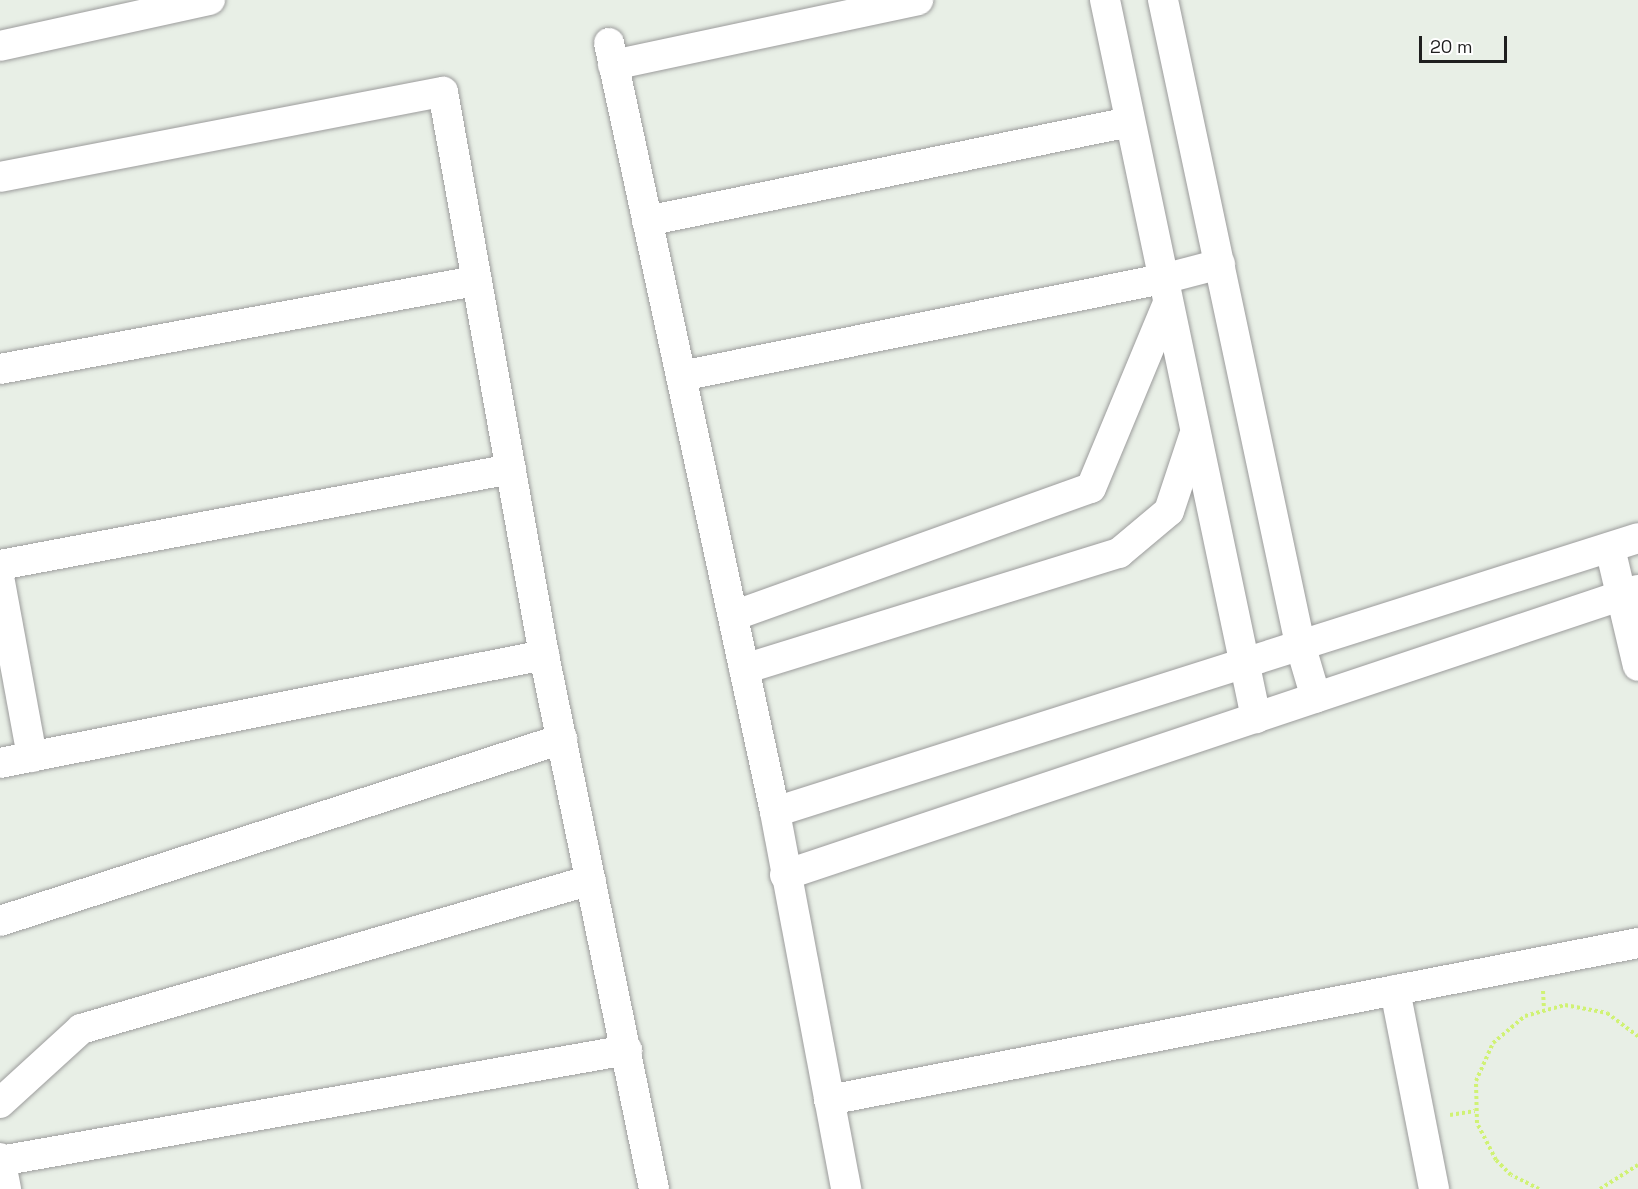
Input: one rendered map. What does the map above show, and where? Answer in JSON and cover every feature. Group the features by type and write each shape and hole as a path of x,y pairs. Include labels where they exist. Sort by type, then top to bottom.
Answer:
{"street":[{"path":"0,46 210,0"},
{"path":"846,1189 785,875 775,812 611,54 918,0"},
{"path":"1105,0 1242,663 1256,718"},
{"path":"1163,0 1300,644 1316,698"},
{"path":"0,177 443,92 544,655 654,1189"},
{"path":"647,221 1130,122"},
{"path":"681,376 1166,291 1220,264"},
{"path":"0,369 477,281"},
{"path":"733,616 1091,488 1166,291"},
{"path":"744,669 1119,553 1169,511 1195,433"},
{"path":"0,564 511,469"},
{"path":"775,812 1638,538"},
{"path":"1610,548 1630,593 1638,666"},
{"path":"0,582 32,757"},
{"path":"785,875 1630,593"},
{"path":"0,764 544,655"},
{"path":"0,921 562,739"},
{"path":"0,1102 81,1029 591,880"},
{"path":"829,1100 1638,943"},
{"path":"1395,990 1434,1189"},
{"path":"6,1189 0,1160 627,1050"}],"path":[{"path":"1539,1189 1511,1175 1496,1160 1478,1123 1476,1081 1493,1043 1525,1016 1565,1005 1607,1013 1638,1036"},
{"path":"1600,1189 1638,1165"}]}
